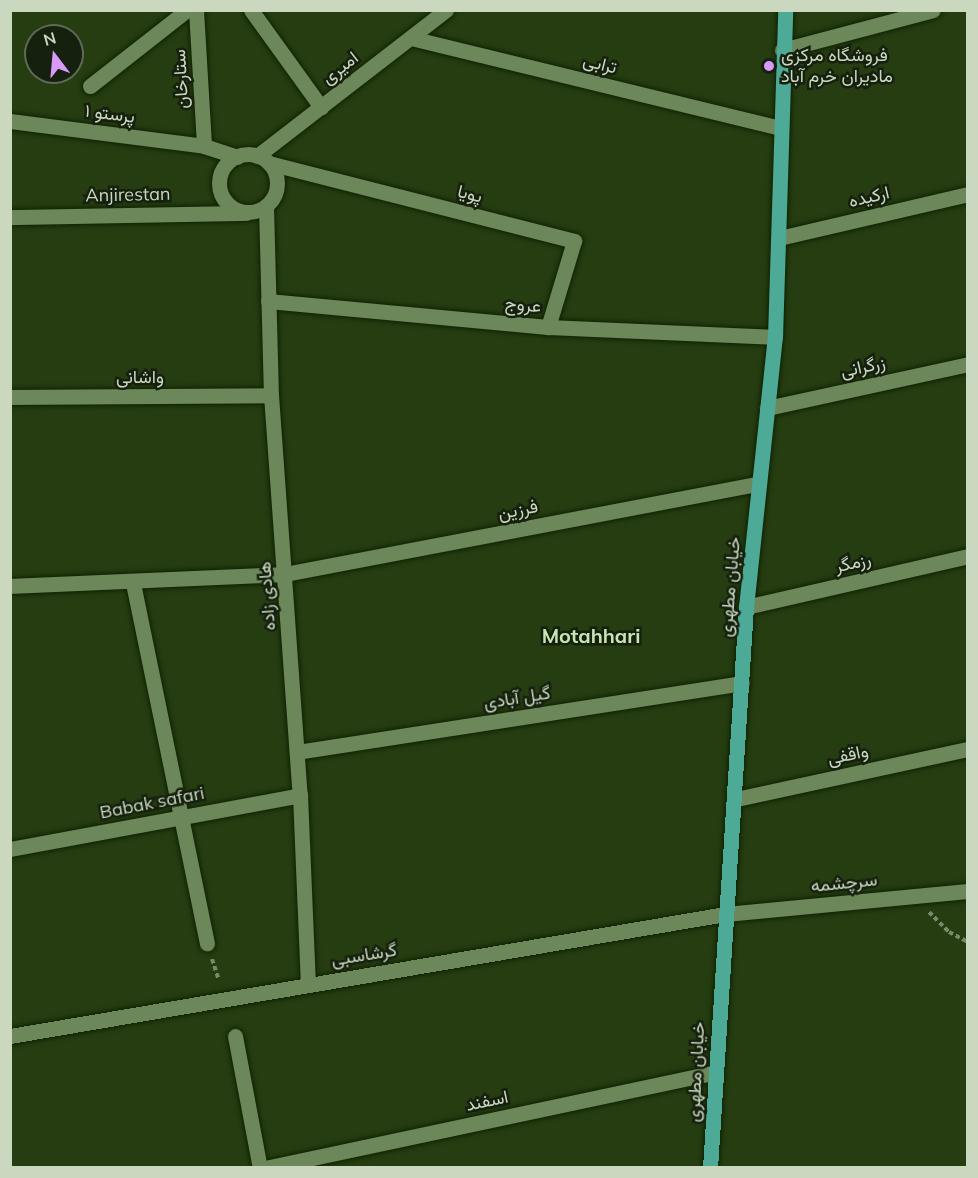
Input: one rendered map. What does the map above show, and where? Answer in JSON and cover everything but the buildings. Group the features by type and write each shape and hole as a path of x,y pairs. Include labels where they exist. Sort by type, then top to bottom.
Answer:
{"main road":[{"name":"خیابان مطهری","path":"710,1167 725,914 736,799 746,607 776,337 779,128 784,10"}],"street":[{"path":"90,86 187,10"},
{"name":"ستارخان","path":"196,10 204,146"},
{"path":"251,10 321,107"},
{"name":"امیری","path":"263,159 321,107 446,10"},
{"path":"782,50 933,10"},
{"name":"ترابی","path":"411,38 779,128"},
{"name":"پرستو ۱","path":"10,121 204,146 237,157"},
{"path":"237,157 263,159 278,185 266,206 246,213 224,200 220,188 220,175 237,157"},
{"name":"پویا","path":"263,159 574,241 548,327"},
{"name":"ارکیده","path":"779,238 968,194"},
{"name":"هادی زاده","path":"266,206 271,395 300,795 308,984"},
{"name":"Anjirestan","path":"10,217 246,213"},
{"name":"عروج","path":"268,301 548,327 776,337"},
{"name":"زرگرانی","path":"767,408 968,364"},
{"name":"واشانی","path":"10,397 271,395"},
{"name":"فرزین","path":"10,586 133,583 285,574 758,484"},
{"name":"رزمگر","path":"746,607 968,556"},
{"path":"133,583 207,944"},
{"name":"گیل آبادی","path":"297,752 742,683"},
{"name":"واقفی","path":"736,799 968,749"},
{"name":"Babak safari","path":"10,849 300,795"},
{"name":"سرچشمه","path":"725,914 968,891"},
{"name":"گرشاسبی","path":"10,1036 725,914"},
{"path":"235,1036 260,1167"},
{"name":"اسفند","path":"265,1167 716,1072"}],"path":[{"path":"921,895 932,918 968,942"},
{"path":"207,944 225,998"}],"place":[{"name":"فروشگاه مرکزی مادیران خرم آباد","path":"769,66"}],"district":[{"name":"Motahhari","path":"591,635"}]}
